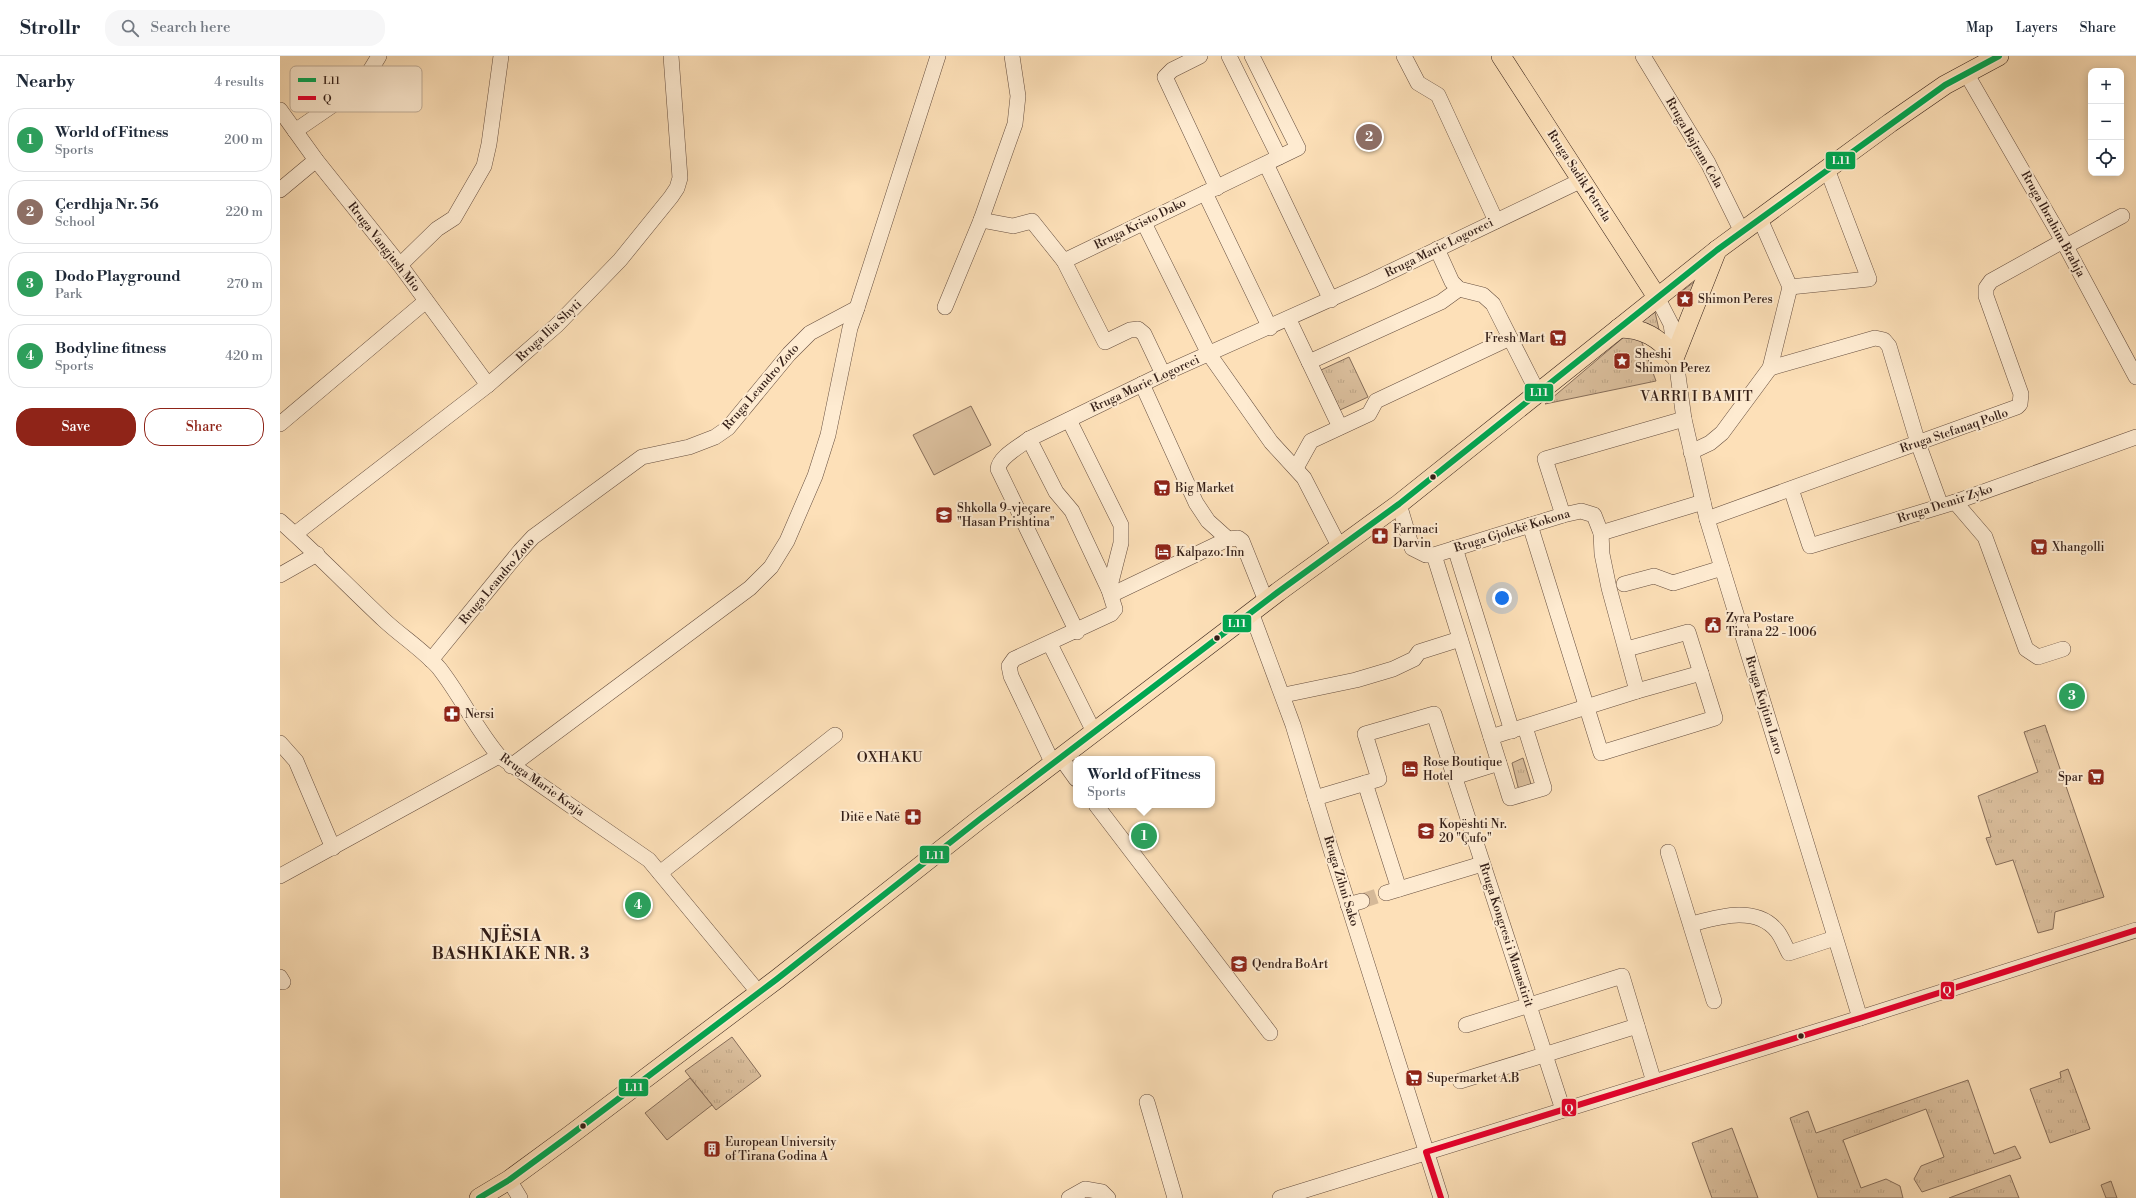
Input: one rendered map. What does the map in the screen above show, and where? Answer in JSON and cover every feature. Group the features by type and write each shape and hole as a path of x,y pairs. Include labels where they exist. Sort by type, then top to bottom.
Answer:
{"main road":[{"name":"Rruga Sadik Petrela","path":"1501,56 1657,297"},
{"path":"479,1198 509,1180 759,993 921,864 1339,546 1398,504 1717,250 1890,123 1966,73 1997,56"},
{"path":"1619,328 1632,328 1650,334 1665,344 1675,356 1717,250"}],"street":[{"path":"373,66 379,56"},
{"path":"400,265 437,229 454,218 484,166 489,144 501,56"},
{"name":"Rruga Ilia Shyti","path":"295,534 488,385 557,325 611,270 677,188 680,178 680,160 672,56"},
{"path":"510,766 750,588 770,567 787,541 815,476 828,435 850,328 938,56"},
{"path":"945,307 980,220 1015,124 1018,96 1012,56"},
{"path":"1200,56 1172,70 1166,78 1211,190 1270,328"},
{"path":"1229,56 1280,157"},
{"name":"Rruga Kristo Dako","path":"1064,261 1298,148 1252,56"},
{"path":"1404,56 1418,83 1438,95 1496,221"},
{"name":"Rruga Bajram Cela","path":"1643,56 1708,163 1742,232"},
{"name":"Rruga Ibrahim Brahja","path":"1966,73 2065,244 2136,377"},
{"name":"Rruga Vangjush Mio","path":"280,110 316,160 400,265 488,385"},
{"path":"295,131 323,112"},
{"path":"280,190 316,160"},
{"path":"1266,164 1331,300"},
{"path":"1790,287 1869,279 1827,169"},
{"name":"Rruga Marie Logoreci","path":"1077,632 998,469 998,463 1003,457 1016,451 1030,439 1142,384 1289,320 1582,180"},
{"path":"2065,244 2122,216"},
{"path":"1691,452 1710,443 1722,432 1770,368 1790,287 1760,219"},
{"path":"980,220 1013,226 1032,221 1064,261 1105,342 1130,330 1138,329 1144,334 1163,374"},
{"path":"1144,223 1209,354 1271,442 1296,468 1311,490 1339,546"},
{"name":"Rruga Stefanaq Pollo","path":"1707,519 2013,410 2020,404 2022,394 1986,296 1986,288 1991,281 2065,244"},
{"path":"1437,249 1452,282 1460,290 1483,295 1493,304 1538,393"},
{"path":"1309,362 1441,302 1460,290"},
{"name":"Rruga Kujtim Laro","path":"1657,297 1671,324 1684,418 1707,519 1860,1018"},
{"path":"280,424 426,301"},
{"name":"Rruga Leandro Zoto","path":"431,660 520,551 533,538 642,457 689,447 715,437 728,428 789,354 810,333 857,308"},
{"path":"1289,320 1340,427"},
{"path":"1296,468 1306,448 1312,441 1369,414 1376,401 1510,338"},
{"path":"1770,368 1875,338 1884,340 1889,346 1918,443 1948,504 1985,537 2026,649 2038,657 2063,649"},
{"path":"1110,592 1228,539 1208,521 1196,503 1142,384"},
{"path":"1562,515 1545,459 1684,418"},
{"path":"1069,420 1120,526 1121,543 1110,592"},
{"name":"Rruga Demir Zyko","path":"1791,489 1810,546 1948,504 2136,437"},
{"path":"1030,439 1056,492 1072,510 1110,592 1115,609 1111,614 1077,632 1014,659 1009,666 1011,678 1057,761 1073,776"},
{"path":"1601,533 1703,502"},
{"path":"1398,504 1412,548 1426,554 1434,555 1510,798 1544,788 1519,729 1455,548"},
{"name":"Rruga Gjolekë Kokona","path":"1434,555 1562,515 1581,511 1590,513 1596,519 1601,533 1602,554 1609,588 1637,691"},
{"name":"Rruga Marie Kraja","path":"280,521 317,554 384,619 431,660 467,707 489,745 498,756 510,766 639,852 660,873 759,993"},
{"path":"1530,525 1601,753 1715,718 1688,632 1626,649"},
{"name":"Rruga Zihni Sako","path":"1228,539 1238,538 1242,542 1284,695 1315,798 1355,903 1426,1152 1441,1198"},
{"path":"280,574 317,554"},
{"path":"1624,584 1654,576 1673,583 1722,568"},
{"path":"1284,695 1356,680 1394,669 1414,659 1419,652 1460,640"},
{"path":"1050,644 1094,732"},
{"path":"1491,737 1637,691 1701,673"},
{"name":"Rruga Kongresi i Manastirit","path":"1366,783 1379,779 1365,734 1434,714 1562,1110"},
{"path":"660,873 835,735"},
{"path":"280,742 296,760 333,848"},
{"path":"280,876 498,756"},
{"path":"1454,776 1499,763"},
{"path":"1315,798 1366,783 1392,892 1482,864"},
{"path":"1098,808 1270,1033"},
{"path":"1668,852 1692,924 1714,1001"},
{"path":"1692,924 1728,915 1755,917 1770,924 1778,932 1789,953 1835,938"},
{"path":"1286,1197 1426,1152 1860,1018 2136,930"},
{"path":"1466,1025 1622,976 1654,1082"},
{"path":"1460,1081 1637,1026"},
{"path":"1147,1102 1175,1198"},
{"path":"509,1180 520,1198"},
{"path":"1069,1198 1085,1189 1102,1192 1108,1198"}],"green space":[{"path":"1702,276 1689,313 1677,295"},
{"path":"1655,312 1660,334 1640,323"},
{"name":"Sheshi Shimon Perez","path":"1624,337 1632,337 1641,340 1656,381 1545,404"},
{"path":"1349,357 1368,397 1340,410 1321,370"},
{"path":"971,406 991,445 934,475 913,435"},
{"path":"2045,725 2104,897 2055,912 2053,929 2038,933 2013,860 1996,865 1986,838 1991,837 1978,796 2038,772 2024,732"},
{"path":"1523,758 1531,784 1521,788 1518,787 1512,763"},
{"path":"732,1037 761,1076 716,1110 685,1071"},
{"path":"2068,1069 2090,1129 2050,1143 2030,1089 2061,1078 2060,1072"},
{"path":"690,1078 712,1105 667,1140 645,1113"},
{"path":"1968,1080 1994,1154 2015,1146 2021,1158 1922,1192 1914,1179 1921,1166 1944,1157 1926,1109 1843,1140 1861,1188 1886,1179 1900,1186 1903,1198 1818,1198 1790,1118 1808,1111 1816,1133"},
{"path":"1732,1128 1758,1198 1712,1198 1692,1143"},
{"path":"2010,1175 2019,1198 1949,1198"},
{"path":"2111,1181 2117,1198 2106,1198 2101,1185"}],"tunnel":[{"path":"1362,901 1386,893"}],"transit line":[{"name":"L11","path":"479,1198 509,1180 569,1136 777,979 980,819 1278,592 1399,504 1717,250 1945,85 1999,56"},
{"name":"Q","path":"1441,1198 1426,1152 1860,1018 2136,930"}],"place":[{"name":"Çerdhja Nr. 56","path":"1369,137"},
{"name":"Shimon Peres","path":"1685,299"},
{"name":"Fresh Mart","path":"1558,338"},
{"name":"Sheshi Shimon Perez","path":"1622,361"},
{"name":"Big Market","path":"1162,488"},
{"name":"Shkolla 9-vjeçare \"Hasan Prishtina\"","path":"944,515"},
{"name":"Farmaci Darvin","path":"1380,536"},
{"name":"Xhangolli","path":"2039,547"},
{"name":"Kalpazo. Inn","path":"1163,552"},
{"name":"Zyra Postare Tirana 22 - 1006","path":"1713,625"},
{"name":"Dodo Playground","path":"2072,696"},
{"name":"Nersi","path":"452,714"},
{"name":"Rose Boutique Hotel","path":"1410,769"},
{"name":"Spar","path":"2096,777"},
{"name":"Ditë e Natë","path":"913,817"},
{"name":"Kopështi Nr. 20 \"Çufo\"","path":"1426,831"},
{"name":"World of Fitness","path":"1144,836"},
{"name":"Bodyline fitness","path":"638,905"},
{"name":"Qendra BoArt","path":"1239,964"},
{"name":"Supermarket A.B","path":"1414,1078"},
{"name":"European University of Tirana Godina A","path":"712,1149"}],"district":[{"name":"VARRI I BAMIT","path":"1697,397"},
{"name":"OXHAKU","path":"890,758"},
{"name":"NJËSIA BASHKIAKE NR. 3","path":"511,945"}]}
